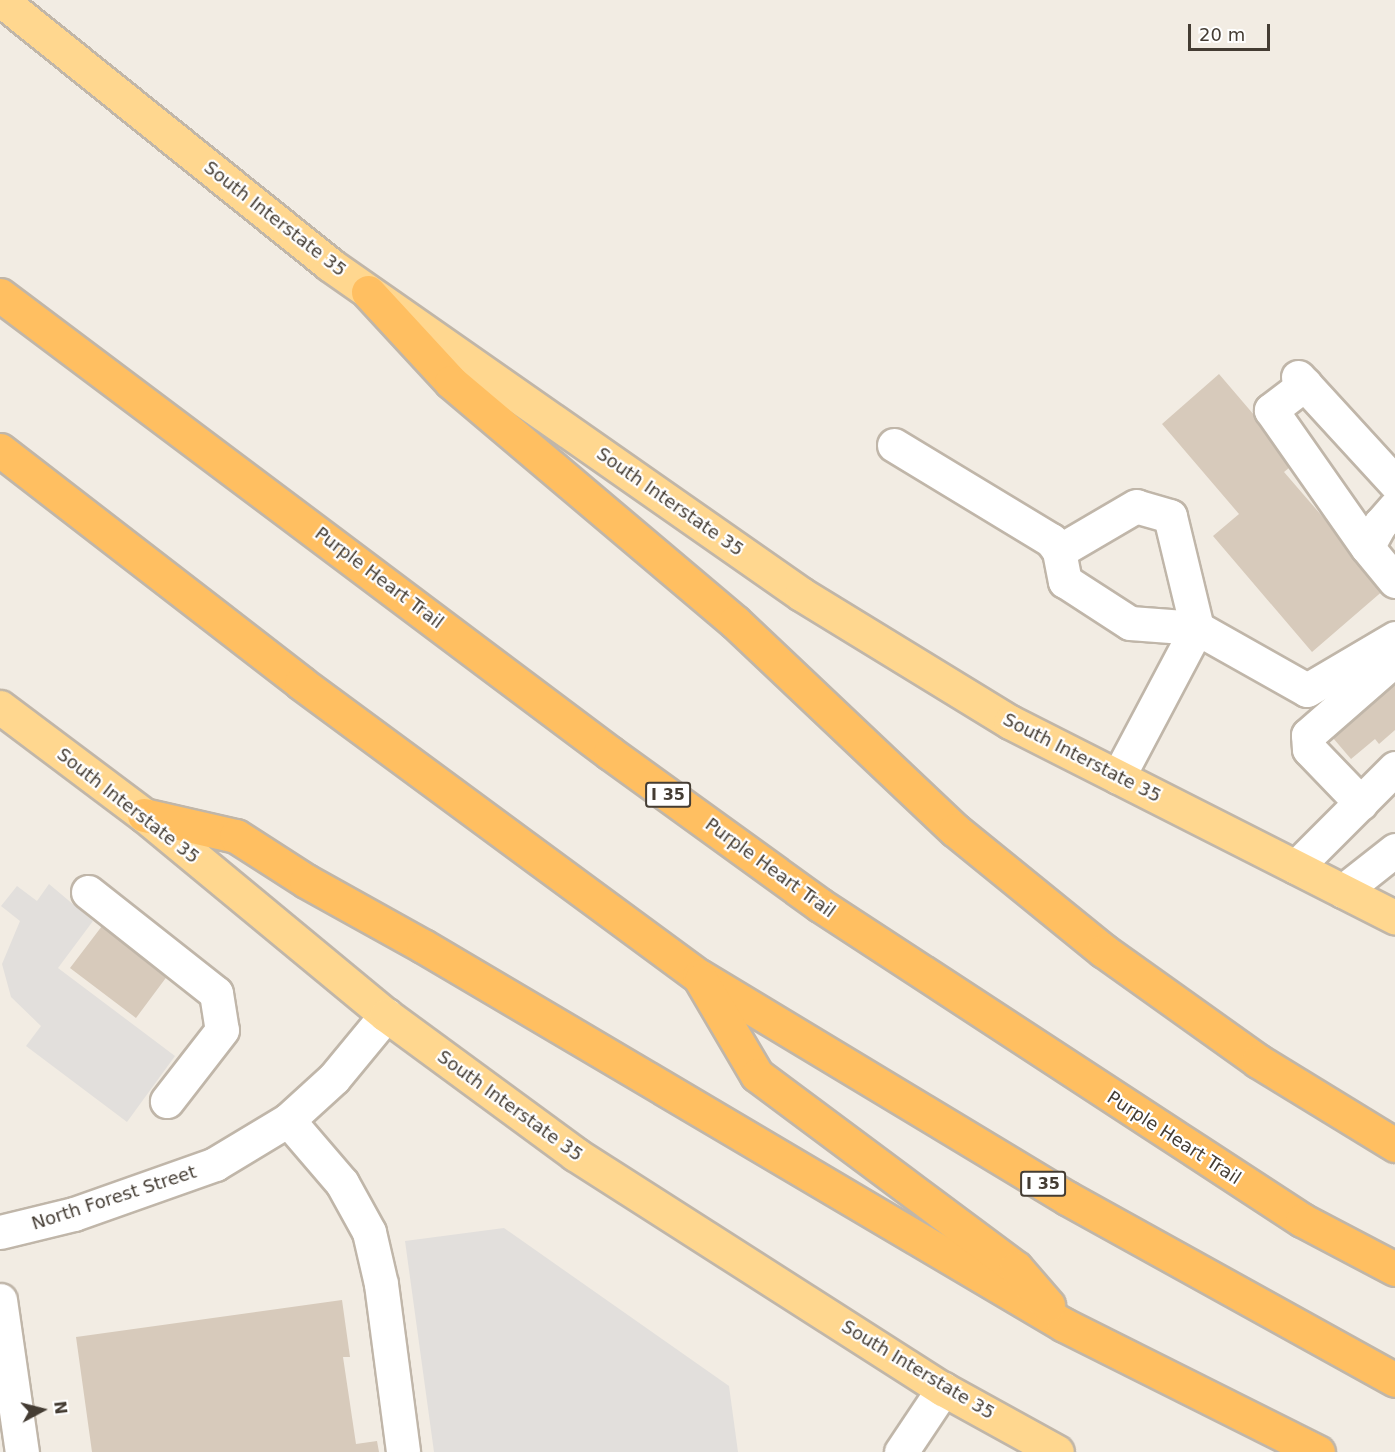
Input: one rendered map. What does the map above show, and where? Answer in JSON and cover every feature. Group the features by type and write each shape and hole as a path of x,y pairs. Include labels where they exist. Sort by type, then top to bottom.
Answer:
{"highway":[{"path":"368,292 451,382 735,622 955,830 1104,951 1258,1061 1395,1145"},
{"name":"Purple Heart Trail","path":"0,295 55,339 820,905 1302,1220 1395,1269"},
{"name":"I 35","path":"0,450 301,683 699,976 1067,1198 1395,1380"},
{"path":"144,815 236,836 306,881 423,946 1064,1324 1318,1452"},
{"path":"699,976 757,1075 1016,1268 1064,1324"}],"main road":[{"name":"South Interstate 35","path":"1,0 329,264 801,594 1010,722 1395,917"},
{"name":"South Interstate 35","path":"0,707 144,815 386,1015 575,1154 943,1389 1057,1452"}],"street":[{"path":"1395,483 1302,380 1271,410 1367,547 1395,581"},
{"path":"894,445 1051,540 1059,551 1065,581 1130,623 1197,628 1307,690 1395,638"},
{"path":"1059,551 1136,506 1170,516 1197,628 1118,777"},
{"path":"1367,547 1380,524 1395,507"},
{"path":"1366,797 1309,749 1308,735 1395,659"},
{"path":"1366,797 1376,767 1395,747"},
{"path":"1296,867 1395,768"},
{"path":"1343,891 1395,850"},
{"path":"88,892 216,993 222,1030 167,1101"},
{"name":"North Forest Street","path":"0,1232 74,1214 177,1181 215,1164 288,1120 334,1078 386,1015"},
{"path":"288,1120 342,1183 369,1232 381,1284 403,1452"},
{"path":"0,1300 22,1452"},
{"path":"901,1452 943,1389"}],"shaded area":[{"path":"49,884 93,921 58,968 175,1056 127,1122 26,1046 41,1026 11,997 2,964 20,921 1,906 17,886 37,901"},
{"path":"504,1228 729,1386 738,1452 434,1452 405,1241"}],"building":[{"path":"1219,374 1295,463 1284,472 1385,589 1312,652 1213,536 1239,514 1162,424"},
{"path":"1395,671 1395,730 1379,744 1375,739 1351,759 1327,731"},
{"path":"102,926 125,943 127,940 168,975 136,1018 70,968"},
{"path":"342,1300 350,1357 343,1357 356,1444 377,1441 379,1452 92,1452 76,1337"}]}
